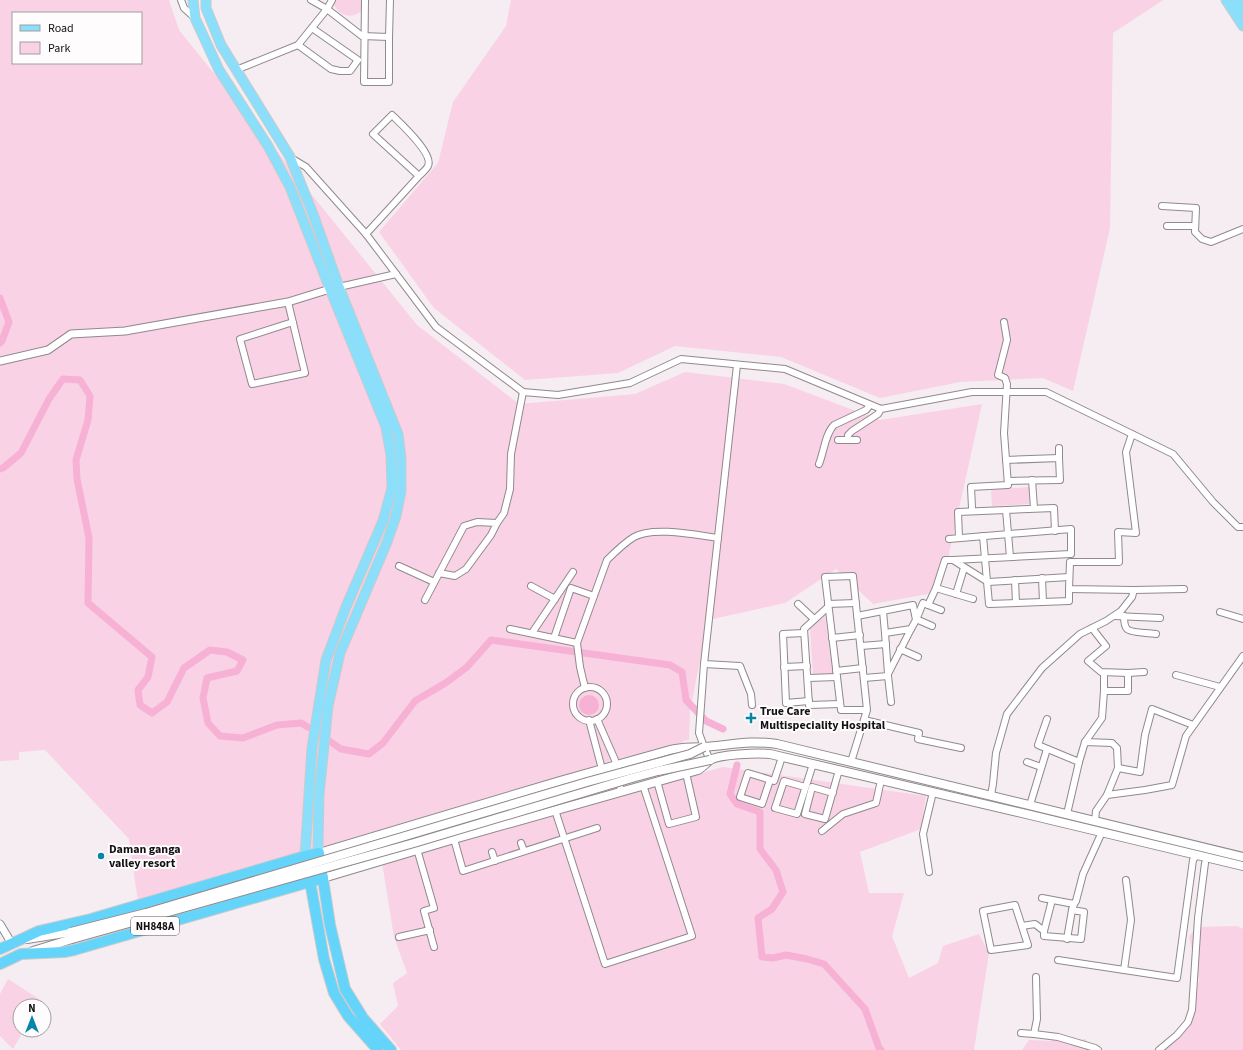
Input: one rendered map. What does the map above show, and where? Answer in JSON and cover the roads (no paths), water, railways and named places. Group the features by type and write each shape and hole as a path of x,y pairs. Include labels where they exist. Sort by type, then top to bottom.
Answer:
{"highway":[{"path":"0,949 22,940 38,931 92,919 318,853 330,925 345,989 363,1018 391,1050"},
{"path":"305,856 324,959 334,993 348,1016 378,1050"},
{"name":"NH848A","path":"0,964 21,954 64,952 74,950 323,878"}],"main road":[{"path":"193,0 195,18 219,70 268,146 290,187 386,427 391,455 392,488 383,521 346,607 326,660 312,748 305,856"},
{"path":"206,0 206,8 221,45 290,158 313,214 339,287 398,434 401,458 401,491 396,516 387,542 340,653 328,706 319,795 318,853 670,750 734,743 763,742 777,744 991,795 1243,857"},
{"path":"1226,0 1243,26"},
{"path":"1236,0 1243,11"},
{"path":"21,954 72,936 146,913 587,782 690,754 704,747"},
{"path":"22,940 72,936 399,847 658,771 726,756 752,753 770,754 849,772 1197,855 1208,861 1243,866"},
{"path":"323,878 621,791 686,774 701,768 710,760"},
{"path":"849,772 851,762"},
{"path":"1208,861 1214,849"}],"street":[{"path":"181,0 184,8 195,18"},
{"path":"311,0 326,9 362,36 389,37"},
{"path":"236,70 298,45 332,0"},
{"path":"364,0 365,36 361,60 364,82 389,82 390,0"},
{"path":"312,28 361,60"},
{"path":"298,45 330,68 340,71 350,71 361,60"},
{"path":"366,234 419,176 428,166 429,160 425,150 392,115 373,134 419,176"},
{"path":"290,158 306,167 366,234 436,327 523,392 558,395 630,383 681,359 785,369 881,409 972,392 1046,392 1172,454 1213,502 1238,527 1243,527"},
{"path":"1162,206 1196,208 1195,232 1202,239 1211,242 1243,229"},
{"path":"1167,226 1195,226"},
{"path":"339,287 396,274"},
{"path":"0,361 48,350 71,334 125,331 288,302 330,289"},
{"path":"288,302 293,322 305,373 252,384 240,339 293,322"},
{"path":"972,508 971,487 1008,485 1004,433 1007,384 1005,378 998,375 1007,340 1004,322"},
{"path":"710,760 699,733 704,664 737,364"},
{"path":"439,573 455,576 466,569 491,535 504,513 510,489 511,454 523,392"},
{"path":"819,464 830,429 834,425 866,410 870,405"},
{"path":"848,440 848,435 852,431 878,414 881,409"},
{"path":"1070,562 1119,562 1118,532 1136,532 1126,452 1132,434"},
{"path":"838,440 857,440"},
{"path":"1008,481 1060,480 1059,448"},
{"path":"1006,460 1059,458"},
{"path":"1032,480 1034,508"},
{"path":"959,538 958,512 1054,508 1055,530"},
{"path":"1006,510 1010,557"},
{"path":"425,600 464,526 477,522 497,523"},
{"path":"949,539 959,538 983,536 1008,534 1055,530 1071,529 1068,601 989,604 983,536"},
{"path":"585,688 580,667 577,643 607,560 617,550 635,537 649,533 665,532 718,538"},
{"path":"928,605 946,560 1071,554"},
{"path":"953,560 988,582 1069,577"},
{"path":"399,566 434,582"},
{"path":"956,594 964,568"},
{"path":"554,638 567,586 573,572"},
{"path":"851,762 867,710 853,576 825,576 841,710 867,710"},
{"path":"1042,578 1043,602"},
{"path":"1015,580 1016,603"},
{"path":"531,586 555,599"},
{"path":"567,586 594,596"},
{"path":"532,633 555,599 567,586"},
{"path":"936,588 973,599"},
{"path":"1069,589 1184,589"},
{"path":"991,795 996,753 1007,714 1042,668 1080,634 1115,616 1121,611 1132,596 1134,590"},
{"path":"840,704 809,705 804,629 828,606 856,603"},
{"path":"888,675 923,603 941,610"},
{"path":"798,604 814,619"},
{"path":"858,616 913,605 916,619"},
{"path":"883,611 891,702"},
{"path":"1220,612 1243,619"},
{"path":"1115,616 1160,618"},
{"path":"1124,616 1125,624 1128,630 1132,632 1156,634"},
{"path":"916,619 932,626"},
{"path":"1092,628 1106,646 1088,661 1100,672 1144,672"},
{"path":"510,629 577,643"},
{"path":"885,633 911,629"},
{"path":"804,633 783,634 786,703 809,701"},
{"path":"832,638 860,636"},
{"path":"861,646 886,644"},
{"path":"900,649 918,657"},
{"path":"1107,795 1172,785 1186,736 1243,656"},
{"path":"704,664 740,666 751,694 752,705"},
{"path":"784,667 806,666"},
{"path":"808,678 863,668"},
{"path":"1067,814 1085,742 1102,718 1104,673"},
{"path":"1104,691 1128,691 1128,673"},
{"path":"864,678 888,675"},
{"path":"1176,675 1220,687"},
{"path":"585,688 595,688 600,690 604,695 607,705 602,716 598,719 589,720 581,718 577,714 573,705 576,694 585,688"},
{"path":"1118,768 1140,772 1144,735 1152,709 1193,725"},
{"path":"598,719 616,765 621,791"},
{"path":"1047,719 1038,745 1079,762"},
{"path":"589,720 609,795"},
{"path":"864,720 919,733 918,739 961,748"},
{"path":"1085,742 1112,743 1116,748 1118,768 1107,795 1096,811 1094,821"},
{"path":"1030,805 1047,749"},
{"path":"770,780 762,804 740,797 748,773 774,781 782,757"},
{"path":"1027,762 1041,767"},
{"path":"805,787 784,781 775,808 797,814 813,764"},
{"path":"833,793 812,787 805,814 825,818 833,793 839,770"},
{"path":"657,781 668,824 696,817 686,774"},
{"path":"822,831 843,814 876,802 881,780"},
{"path":"555,810 605,964 692,936 643,785"},
{"path":"929,872 923,834 934,792"},
{"path":"454,839 463,871 597,828"},
{"path":"1067,939 1073,907 1083,874 1102,832"},
{"path":"521,843 524,851"},
{"path":"417,850 434,908 424,911 434,947"},
{"path":"492,852 495,860"},
{"path":"1058,960 1177,978 1193,860 1197,855"},
{"path":"1159,1050 1177,1035 1188,1022 1192,1010 1198,918 1208,861"},
{"path":"1124,970 1131,920 1126,880"},
{"path":"1042,898 1052,900 1073,907 1084,912 1080,940 1044,936 1052,900"},
{"path":"1015,905 1022,926 1028,945 991,950 983,911 1015,905"},
{"path":"0,924 12,944"},
{"path":"1022,926 1035,924 1044,931"},
{"path":"399,937 430,930"},
{"path":"1034,1034 1036,1019 1036,977"},
{"path":"1021,1033 1058,1037 1098,1050"}],"waterway":[{"path":"0,298 9,322 0,343"},
{"path":"0,469 21,453 49,399 63,379 80,380 90,396 88,420 76,460 77,479 89,538 88,603 152,657 148,677 138,690 140,705 152,713 167,702 184,668 210,650 227,652 243,660 237,671 207,678 203,698 208,723 220,736 243,738 277,725 301,723 341,749 369,754 383,743 415,701 447,682 467,667 491,640 670,665 682,672 686,700 706,721 723,729"},
{"path":"737,765 730,794 737,804 760,812 760,849 776,870 783,892 772,909 758,918 762,957 773,958 786,955 824,964 865,1009 881,1050"}],"place":[{"name":"True Care Multispeciality Hospital","path":"751,718"},
{"name":"Daman ganga valley resort","path":"101,856"}]}
